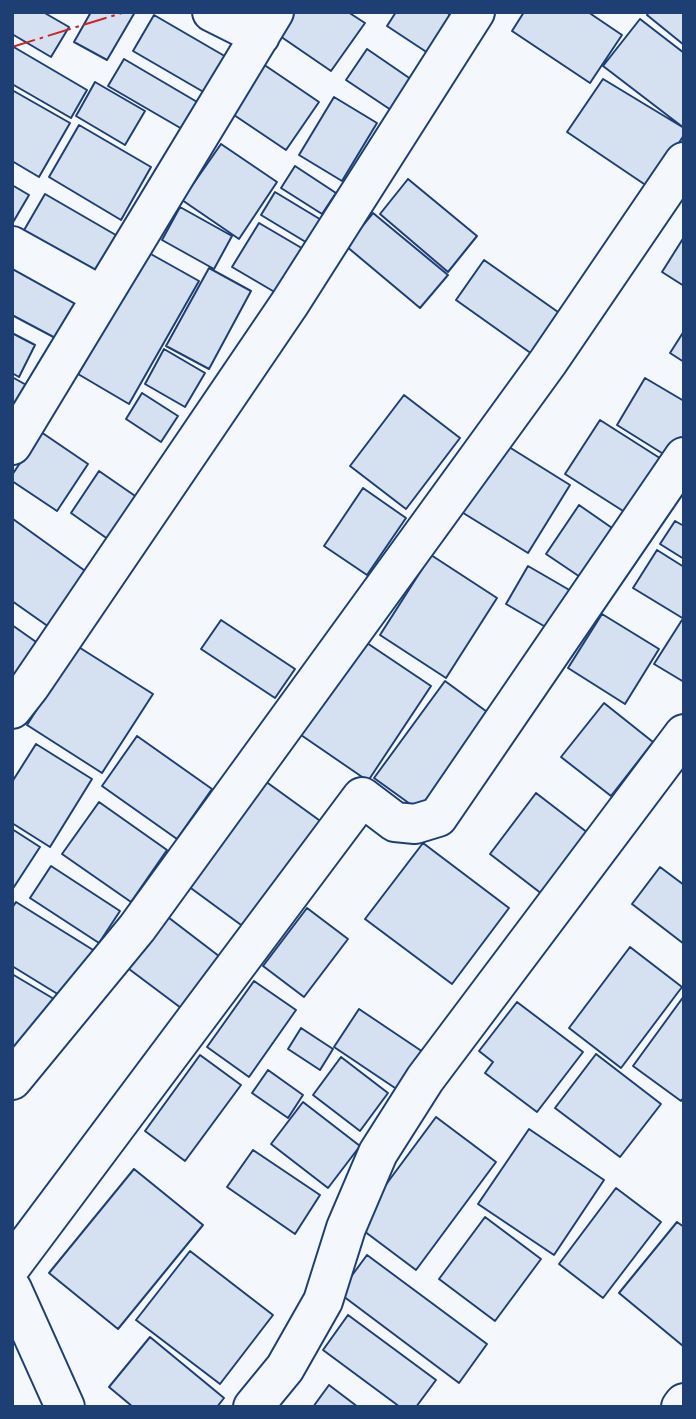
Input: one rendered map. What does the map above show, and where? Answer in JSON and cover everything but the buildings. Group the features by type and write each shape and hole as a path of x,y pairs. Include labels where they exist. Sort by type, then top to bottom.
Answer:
{"street":[{"path":"12,445 267,24 212,12"},
{"path":"12,709 290,303 475,12"},
{"path":"12,1080 137,928 548,362 684,162"},
{"path":"12,246 102,296"},
{"path":"12,1265 362,797 395,822 415,824 438,817 684,457"},
{"path":"253,1407 285,1368 323,1301 346,1228 378,1153 425,1079 684,734"},
{"path":"12,1289 65,1407"}],"power":[{"path":"12,47 125,12"}]}
